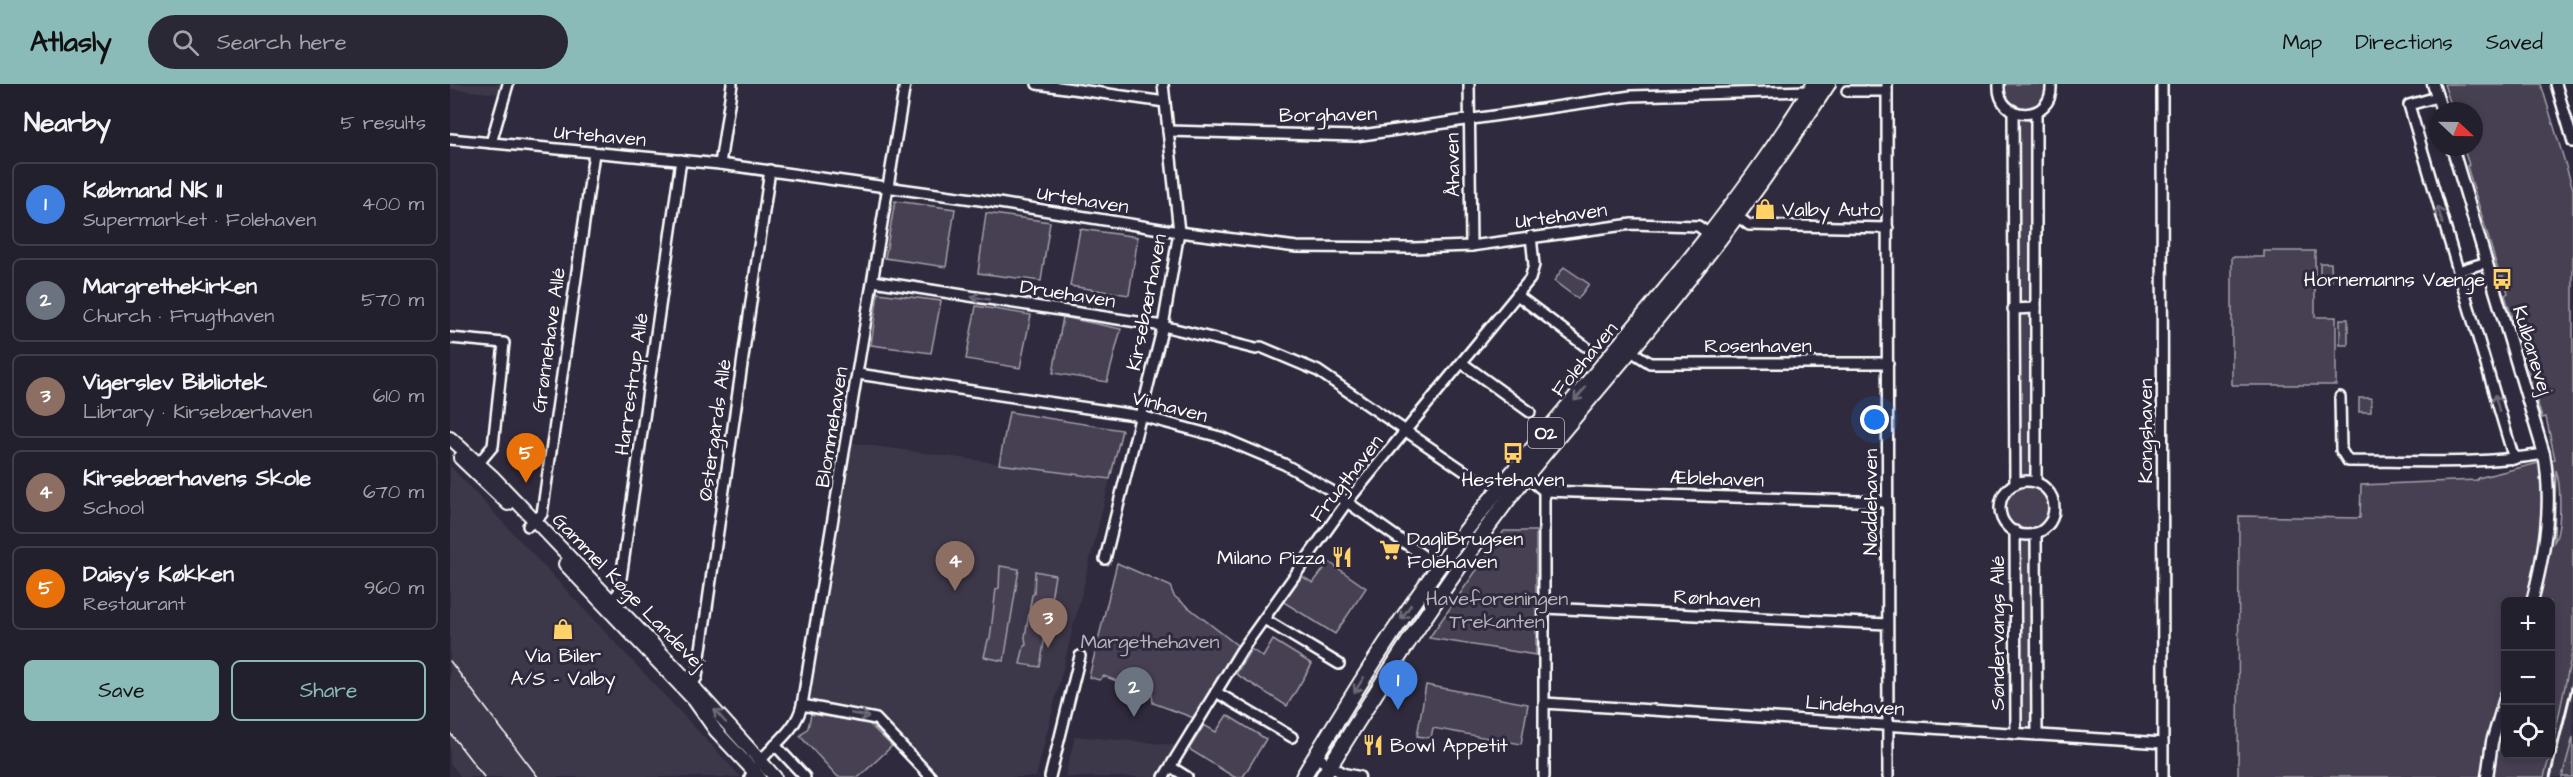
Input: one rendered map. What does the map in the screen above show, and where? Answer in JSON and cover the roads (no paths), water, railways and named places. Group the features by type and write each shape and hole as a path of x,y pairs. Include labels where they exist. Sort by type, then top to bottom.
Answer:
{"main road":[{"name":"Folehaven","path":"1327,771 1431,607 1526,476 1630,351 1737,216 1828,84"},
{"name":"Folehaven","path":"1303,777 1390,636 1439,567 1496,494 1663,294 1709,234 1812,88"},
{"name":"Gammel Køge Landevej","path":"450,438 478,464 531,523 690,689 755,771 775,777"},
{"name":"Gammel Køge Landevej","path":"450,449 531,523"}],"street":[{"path":"491,143 508,84"},
{"path":"720,164 732,84"},
{"name":"Blommehaven","path":"755,771 796,723 802,705 905,84"},
{"path":"1037,84 1165,102"},
{"name":"Kirsebærhaven","path":"1105,559 1163,326 1179,232 1163,84"},
{"name":"Åhaven","path":"1469,84 1471,246"},
{"path":"1999,84 2003,102 2013,112 2028,114 2036,112 2048,102 2051,84"},
{"name":"Kongshaven","path":"2162,84 2163,777"},
{"path":"2433,84 2439,102"},
{"path":"2556,84 2573,142"},
{"path":"1847,91 1887,87"},
{"name":"Nøddehaven","path":"1887,87 1888,777"},
{"name":"Borghaven","path":"1168,131 1355,136 1631,96 1812,88"},
{"path":"2437,97 2409,105 2514,459"},
{"path":"2013,112 2015,484"},
{"path":"2036,112 2036,482"},
{"name":"Urtehaven","path":"450,139 770,170 1179,232 1297,247 1471,246 1632,224 1698,226 1709,234"},
{"name":"Grønnehave Allé","path":"531,523 542,514 594,153"},
{"name":"Kulbanevej","path":"2455,156 2544,454 2549,480 2548,528 2533,597"},
{"name":"Harrestrup Allé","path":"609,604 620,592 681,160"},
{"name":"Østergårds Allé","path":"690,689 697,677 770,170"},
{"path":"1737,216 1749,225 1888,228"},
{"name":"Frugthaven","path":"1164,777 1264,619 1347,502 1517,295 1533,272 1531,236"},
{"path":"2457,271 2487,262"},
{"name":"Druehaven","path":"873,281 1163,326 1258,348 1318,370 1476,479"},
{"name":"Folehaven","path":"1517,295 1585,346"},
{"path":"2013,309 2036,309"},
{"path":"450,338 504,343 493,446 478,464"},
{"name":"Rosenhaven","path":"1630,351 1650,363 1888,363"},
{"path":"1462,363 1530,412"},
{"name":"Vinhaven","path":"858,374 1141,416 1242,444 1308,477 1439,567"},
{"path":"2340,397 2341,450 2348,461 2473,462 2544,454"},
{"path":"1526,476 1544,490 1544,777"},
{"path":"2036,482 2049,492 2054,508 2049,524 2029,535 2015,531 2004,521 2001,506 2008,490 2015,484 2036,482"},
{"name":"Æblehaven","path":"1544,490 1888,502"},
{"name":"Søndervangs Allé","path":"2015,531 2016,734"},
{"name":"Søndervangs Allé","path":"2036,533 2037,735"},
{"name":"Rønhaven","path":"1544,608 1887,624"},
{"path":"1264,619 1339,664"},
{"path":"1050,777 1080,656"},
{"path":"1216,692 1292,737"},
{"name":"Lindehaven","path":"1544,703 2163,744"},
{"path":"802,705 876,719 931,777"},
{"path":"2487,777 2492,742 2502,705"},
{"path":"775,745 806,777"},
{"path":"1316,756 1327,771 1359,777"},
{"path":"1171,767 1187,777"}],"tram line":[{"path":"450,661 538,777"},
{"path":"450,733 484,777"}],"railway":[{"path":"2550,777 2573,683"}],"place":[{"name":"Valby Auto","path":"1765,209"},
{"name":"Hornemanns Vænge","path":"2502,279"},
{"name":"Hestehaven","path":"1513,453"},
{"name":"Daisy's Køkken","path":"526,483"},
{"name":"DagliBrugsen Folehaven","path":"1390,550"},
{"name":"Milano Pizza","path":"1342,557"},
{"name":"Kirsebærhavens Skole","path":"955,591"},
{"name":"Via Biler A/S - Valby","path":"563,629"},
{"name":"Vigerslev Bibliotek","path":"1048,648"},
{"name":"Købmand NK 11","path":"1398,710"},
{"name":"Margrethekirken","path":"1134,717"},
{"name":"Bowl Appetit","path":"1373,745"}],"park label":[{"name":"Haveforeningen Trekanten","path":"1497,610"},
{"name":"Margethehaven","path":"1150,641"}]}
